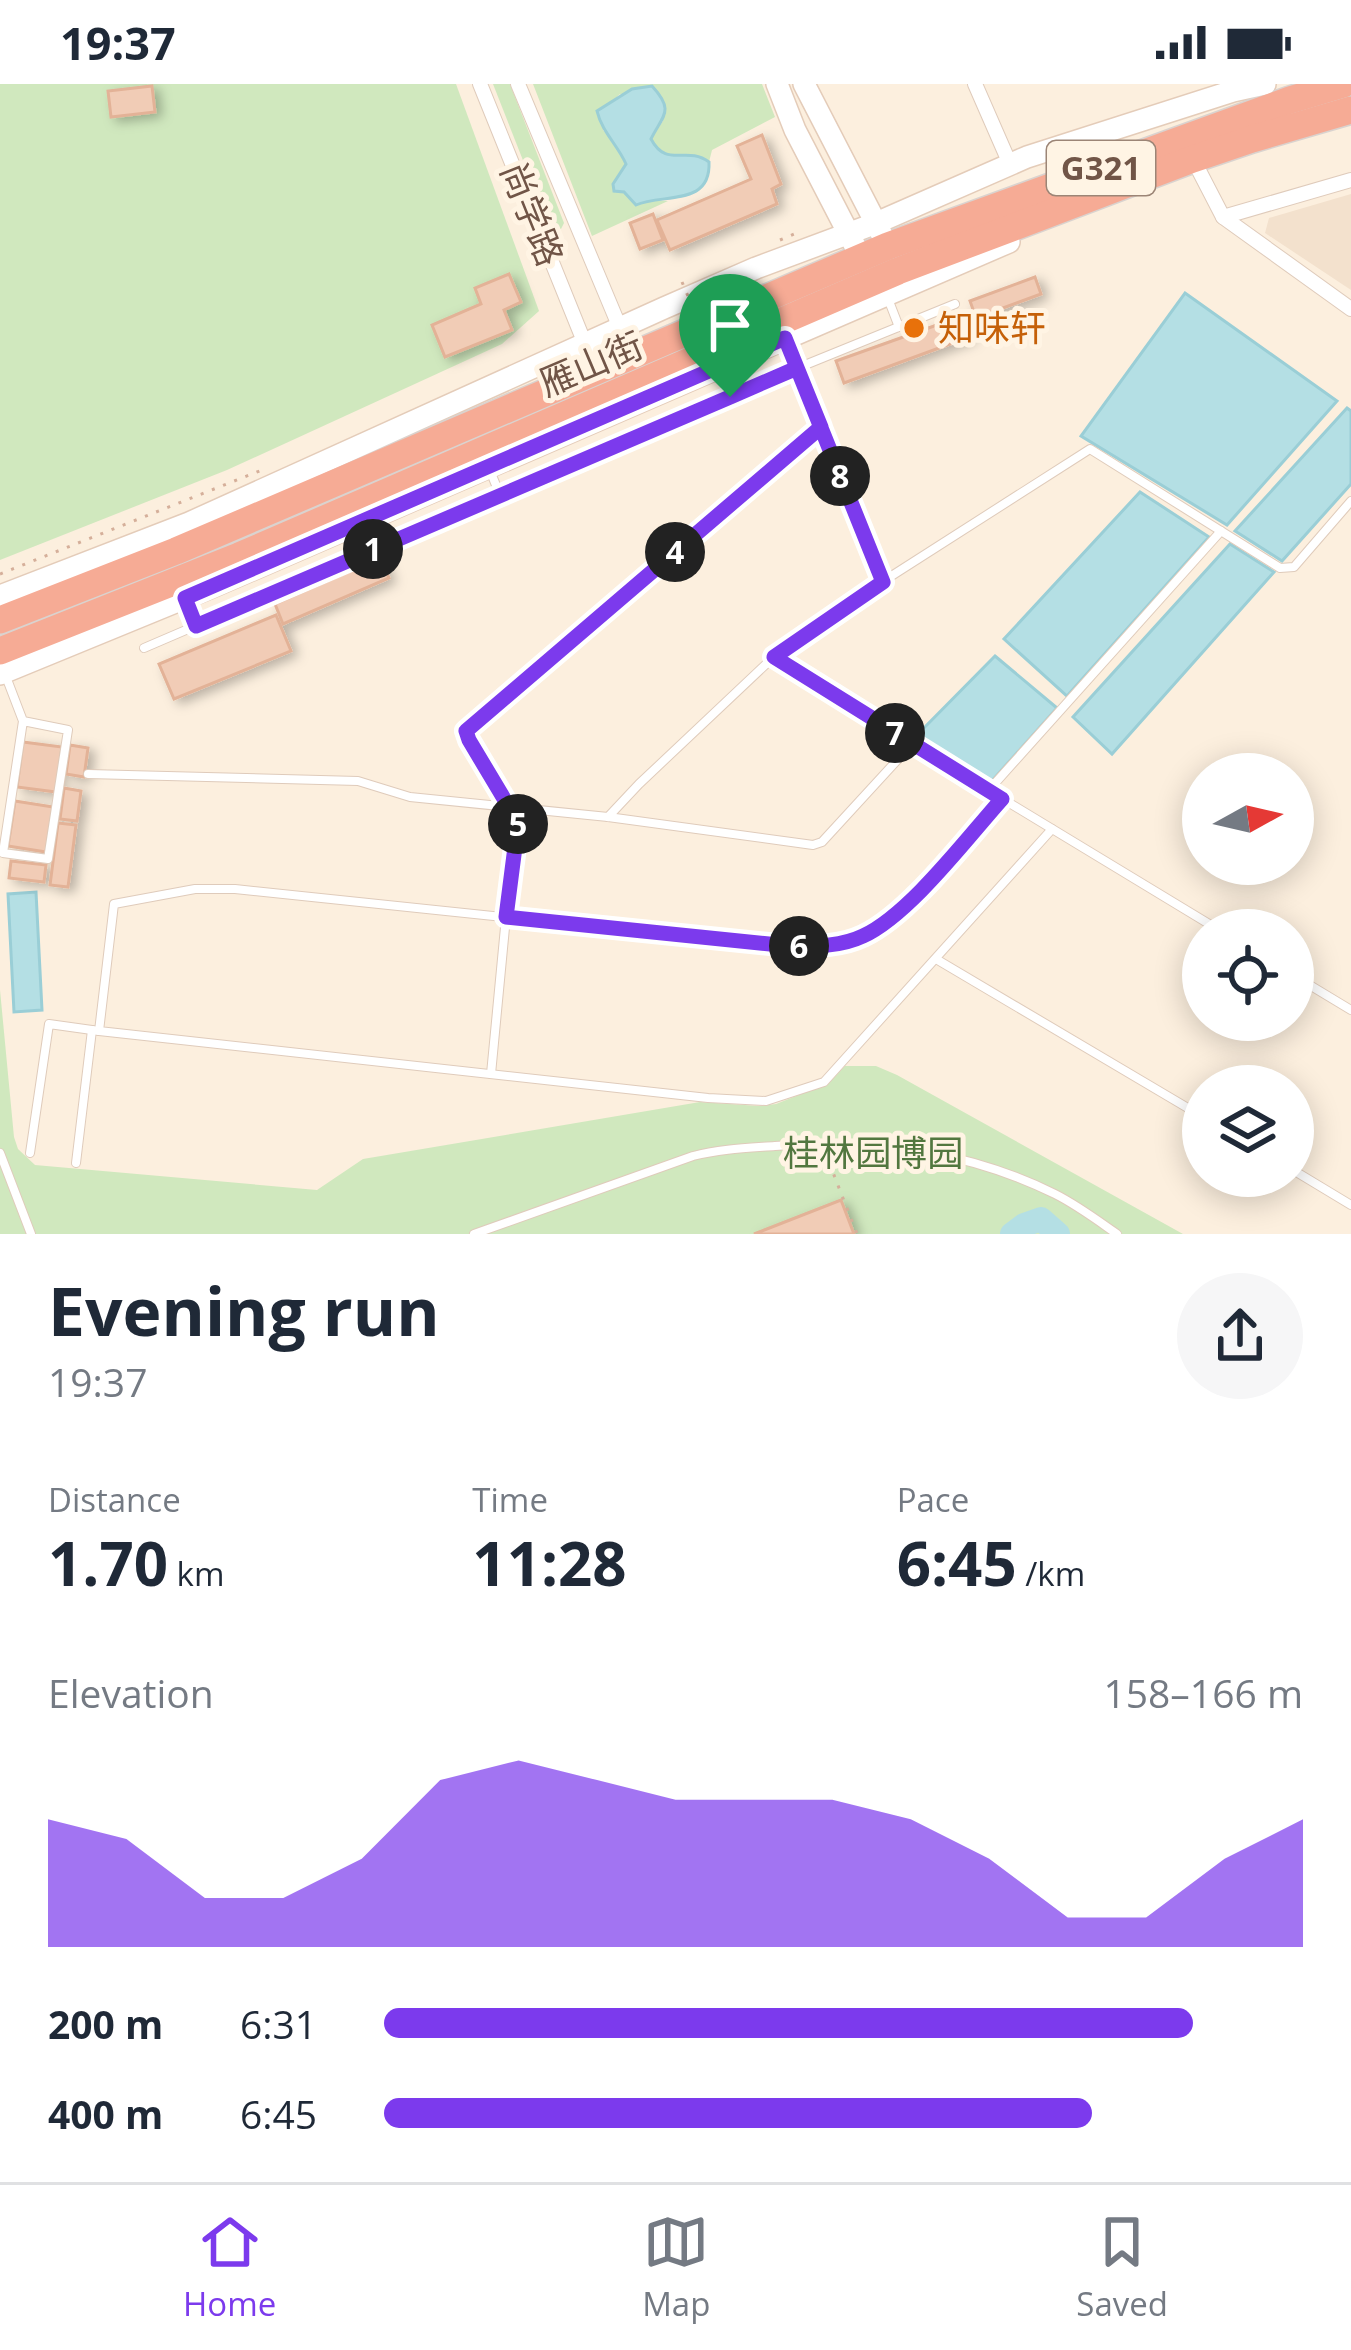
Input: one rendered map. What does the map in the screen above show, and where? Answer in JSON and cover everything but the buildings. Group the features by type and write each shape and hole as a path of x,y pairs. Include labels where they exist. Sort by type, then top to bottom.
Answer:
{"highway":[{"name":"雁山街","path":"0,620 176,551 881,235 1343,84"},
{"name":"雁山街","path":"2,666 239,556 782,330 898,271 1196,164 1252,139 1351,110"}],"street":[{"name":"尚学路","path":"480,84 585,344"},
{"name":"尚学路","path":"518,84 620,328"},
{"path":"0,596 189,523 756,268 855,246 795,130 777,84"},
{"path":"804,84 881,235 1010,164 1265,84"},
{"path":"975,84 1010,164"},
{"path":"2,666 185,598 489,466 782,330 887,294 1196,164 1351,120"},
{"path":"1196,164 1223,217 1351,309"},
{"path":"1223,217 1350,180"}],"lane":[{"path":"887,294 899,327"},
{"path":"767,380 955,304"},
{"path":"782,330 883,582"},
{"path":"144,648 682,417"},
{"path":"491,1074 514,807 466,731 821,427"},
{"path":"608,817 774,657 1090,449 1280,568 1294,567 1351,501"},
{"path":"489,466 500,495"},
{"path":"989,790 1221,531"},
{"path":"185,598 196,626"},
{"path":"774,657 1184,909"},
{"path":"2,666 23,722 3,854 48,859 68,730 23,722"},
{"path":"88,774 358,781 410,797 813,845 822,842 912,744"},
{"path":"76,1162 114,904 195,889 235,889 789,946 829,946 862,937 889,921 1002,799"},
{"path":"30,1153 49,1024 766,1101 824,1082 1052,829"},
{"path":"936,959 1182,1105"},
{"path":"1314,988 1351,1010"},
{"path":"474,1234 693,1156 821,1142 886,1145 994,1168 1058,1195 1117,1234"},
{"path":"0,1153 32,1234"},
{"path":"1314,1183 1351,1205"}],"path":[{"path":"682,282 730,397"},
{"path":"682,417 767,380"},
{"path":"821,1142 856,1234"}],"shaded area":[{"path":"1351,194 1351,290 1265,233 1269,218"}],"green space":[{"path":"0,84 456,84 539,311 502,344 227,470 0,560"},
{"path":"493,84 510,84 564,223 561,229 550,229"},
{"path":"533,84 762,84 775,117 712,150 709,162 657,149 650,140 663,121 620,94 608,105 603,130 626,164 613,184 639,197 668,201 592,236"},
{"name":"桂林园博园","path":"0,990 14,1137 18,1149 35,1165 317,1190 363,1159 700,1102 776,1104 829,1083 845,1066 876,1066 1183,1234 0,1234"}],"water":[{"path":"652,86 665,107 651,139 664,153 709,162 708,176 694,192 636,205 624,192 614,191 613,184 626,164 597,111 632,89"},
{"path":"1185,293 1337,401 1227,525 1081,436"},
{"path":"1347,408 1351,411 1351,484 1282,561 1235,531"},
{"path":"1140,492 1209,537 1067,696 1004,639"},
{"path":"1230,544 1274,572 1112,754 1073,717"},
{"path":"995,656 1057,708 990,783 918,734"},
{"path":"36,892 42,1010 14,1012 8,894"}],"waterway":[{"path":"1012,1234 1041,1219 1058,1234"}],"place":[{"name":"知味轩","path":"914,328"}],"route":[{"path":"730,397 196,626 185,598 785,338 821,427 466,731 509,807 520,808 506,917 789,946 829,946 862,937 889,921 1002,799 774,657 883,582 821,427 797,368 730,397"}]}
